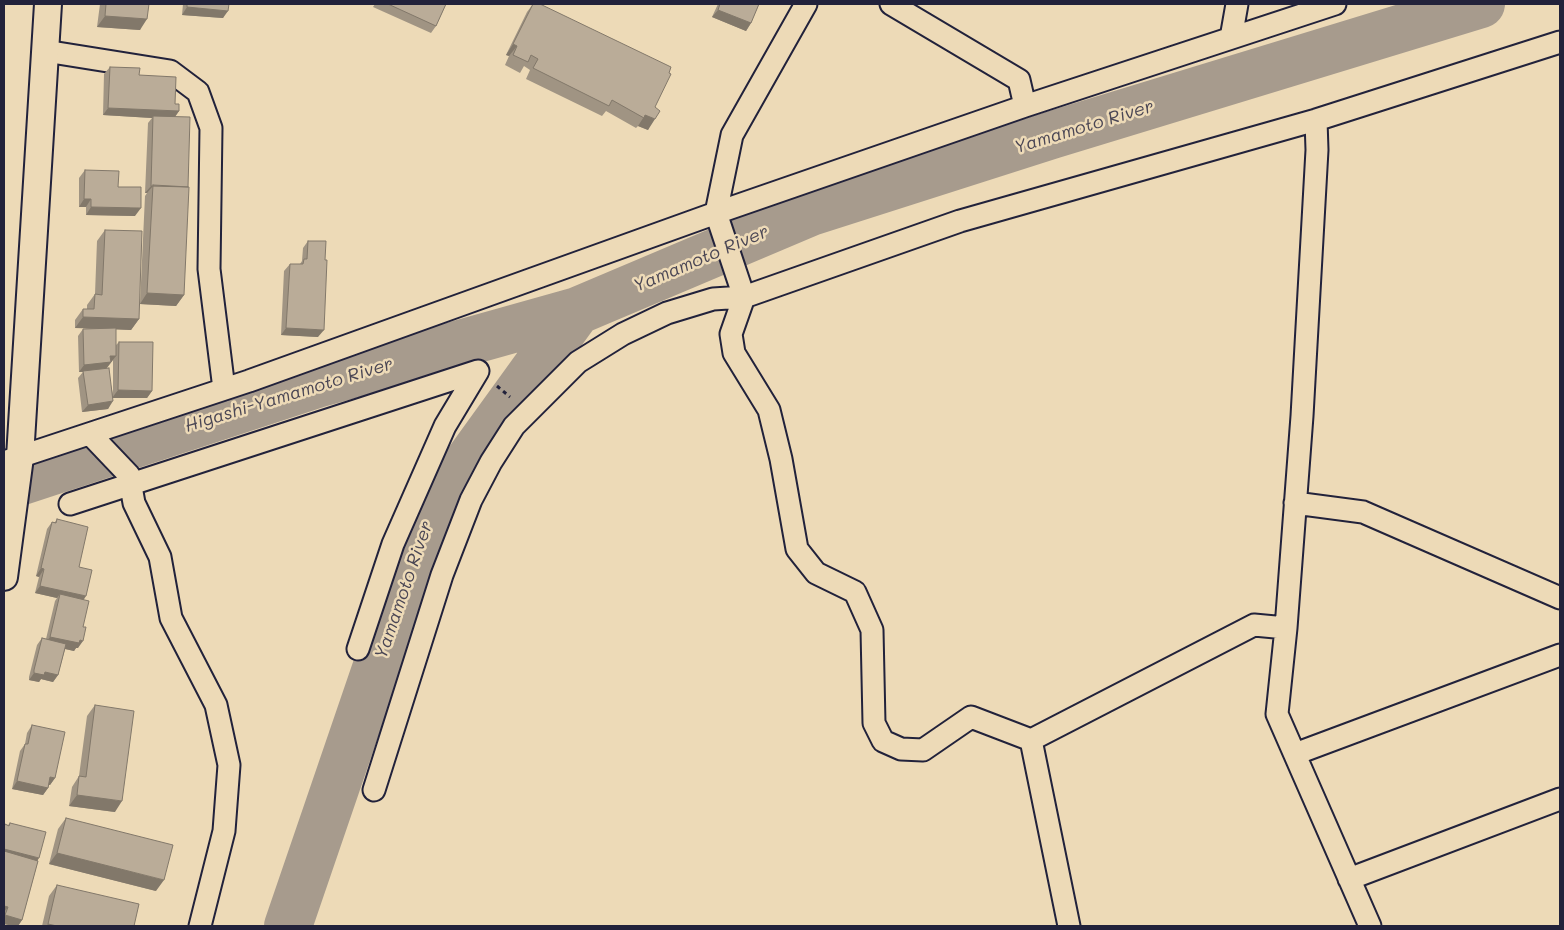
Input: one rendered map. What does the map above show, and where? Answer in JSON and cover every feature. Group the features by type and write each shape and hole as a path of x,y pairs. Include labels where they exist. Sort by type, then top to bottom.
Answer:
{"street":[{"path":"4,577 13,511 14,462 45,51 48,4 41,4"},
{"path":"806,4 732,135 716,213 744,297 731,334 734,353 770,410 797,549 816,573 855,592 872,630 874,723 883,741 901,749 923,750 971,717 1031,740 1254,625 1286,628"},
{"path":"891,4 1019,80 1025,106"},
{"path":"1231,38 1237,4"},
{"path":"14,462 716,213 1025,106 1334,4"},
{"path":"374,790 442,575 471,500 495,454 514,426 578,362 622,334 667,313 713,299 744,297 960,221 1316,120 1560,42"},
{"path":"45,51 170,71 198,92 211,128 209,269 224,389"},
{"path":"1316,120 1317,160 1295,502 1286,628 1277,714 1370,926"},
{"path":"70,504 130,480 478,371"},
{"path":"358,649 396,536 445,426 478,371"},
{"path":"90,434 130,480 134,503 160,557 171,618 216,705 229,765 224,831 200,926"},
{"path":"1295,502 1363,512 1560,598"},
{"path":"1295,754 1560,656"},
{"path":"1031,740 1069,926"},
{"path":"1349,880 1560,799"}],"path":[{"path":"478,371 528,411"}],"building":[{"path":"106,4 149,4 147,19 105,16"},
{"path":"187,4 229,4 228,11 187,7"},
{"path":"388,4 446,4 436,26"},
{"path":"533,4 540,4 671,67 669,73 671,74 655,107 660,111 655,119 645,115 644,118 612,100 609,106 533,68 538,59 531,55 528,62 513,55 517,46 513,44"},
{"path":"720,4 759,4 751,23 718,10"},
{"path":"110,67 140,68 139,75 176,77 175,104 179,104 179,111 108,108"},
{"path":"153,116 190,117 188,187 151,186"},
{"path":"85,170 119,171 118,187 141,187 141,208 91,207 91,199 84,199"},
{"path":"153,185 189,187 184,295 147,293"},
{"path":"105,230 142,231 139,319 83,317 83,309 94,309 95,294 102,295"},
{"path":"308,241 326,241 324,330 286,328 290,264 303,264 304,259 307,259"},
{"path":"116,328 116,356 110,356 111,362 84,365 83,329"},
{"path":"119,342 153,342 152,391 118,390"},
{"path":"109,368 113,401 88,405 83,371"},
{"path":"57,519 88,527 79,567 92,570 86,596 40,586 44,569 41,568 52,522 56,523"},
{"path":"60,594 89,601 83,627 86,627 83,641 80,640 79,643 50,637"},
{"path":"42,638 66,644 58,675 45,672 44,675 34,673"},
{"path":"95,705 134,711 122,801 77,795 79,776 86,777"},
{"path":"32,725 65,732 55,778 50,777 48,788 17,781 25,744 28,744"},
{"path":"66,818 173,845 164,880 57,853"},
{"path":"10,823 46,832 39,858 4,849 4,828 5,824 9,826"},
{"path":"4,851 38,861 22,920 5,915 8,907 4,906"},
{"path":"57,885 139,904 134,926 57,926 48,924"}],"waterway":[{"name":"Yamamoto River","path":"4,487 317,384 577,311 811,212 1052,135 1481,4"},
{"name":"Yamamoto River","path":"288,926 428,517 577,311"}],"water label":[{"name":"Higashi-Yamamoto River","path":"289,395"}]}
